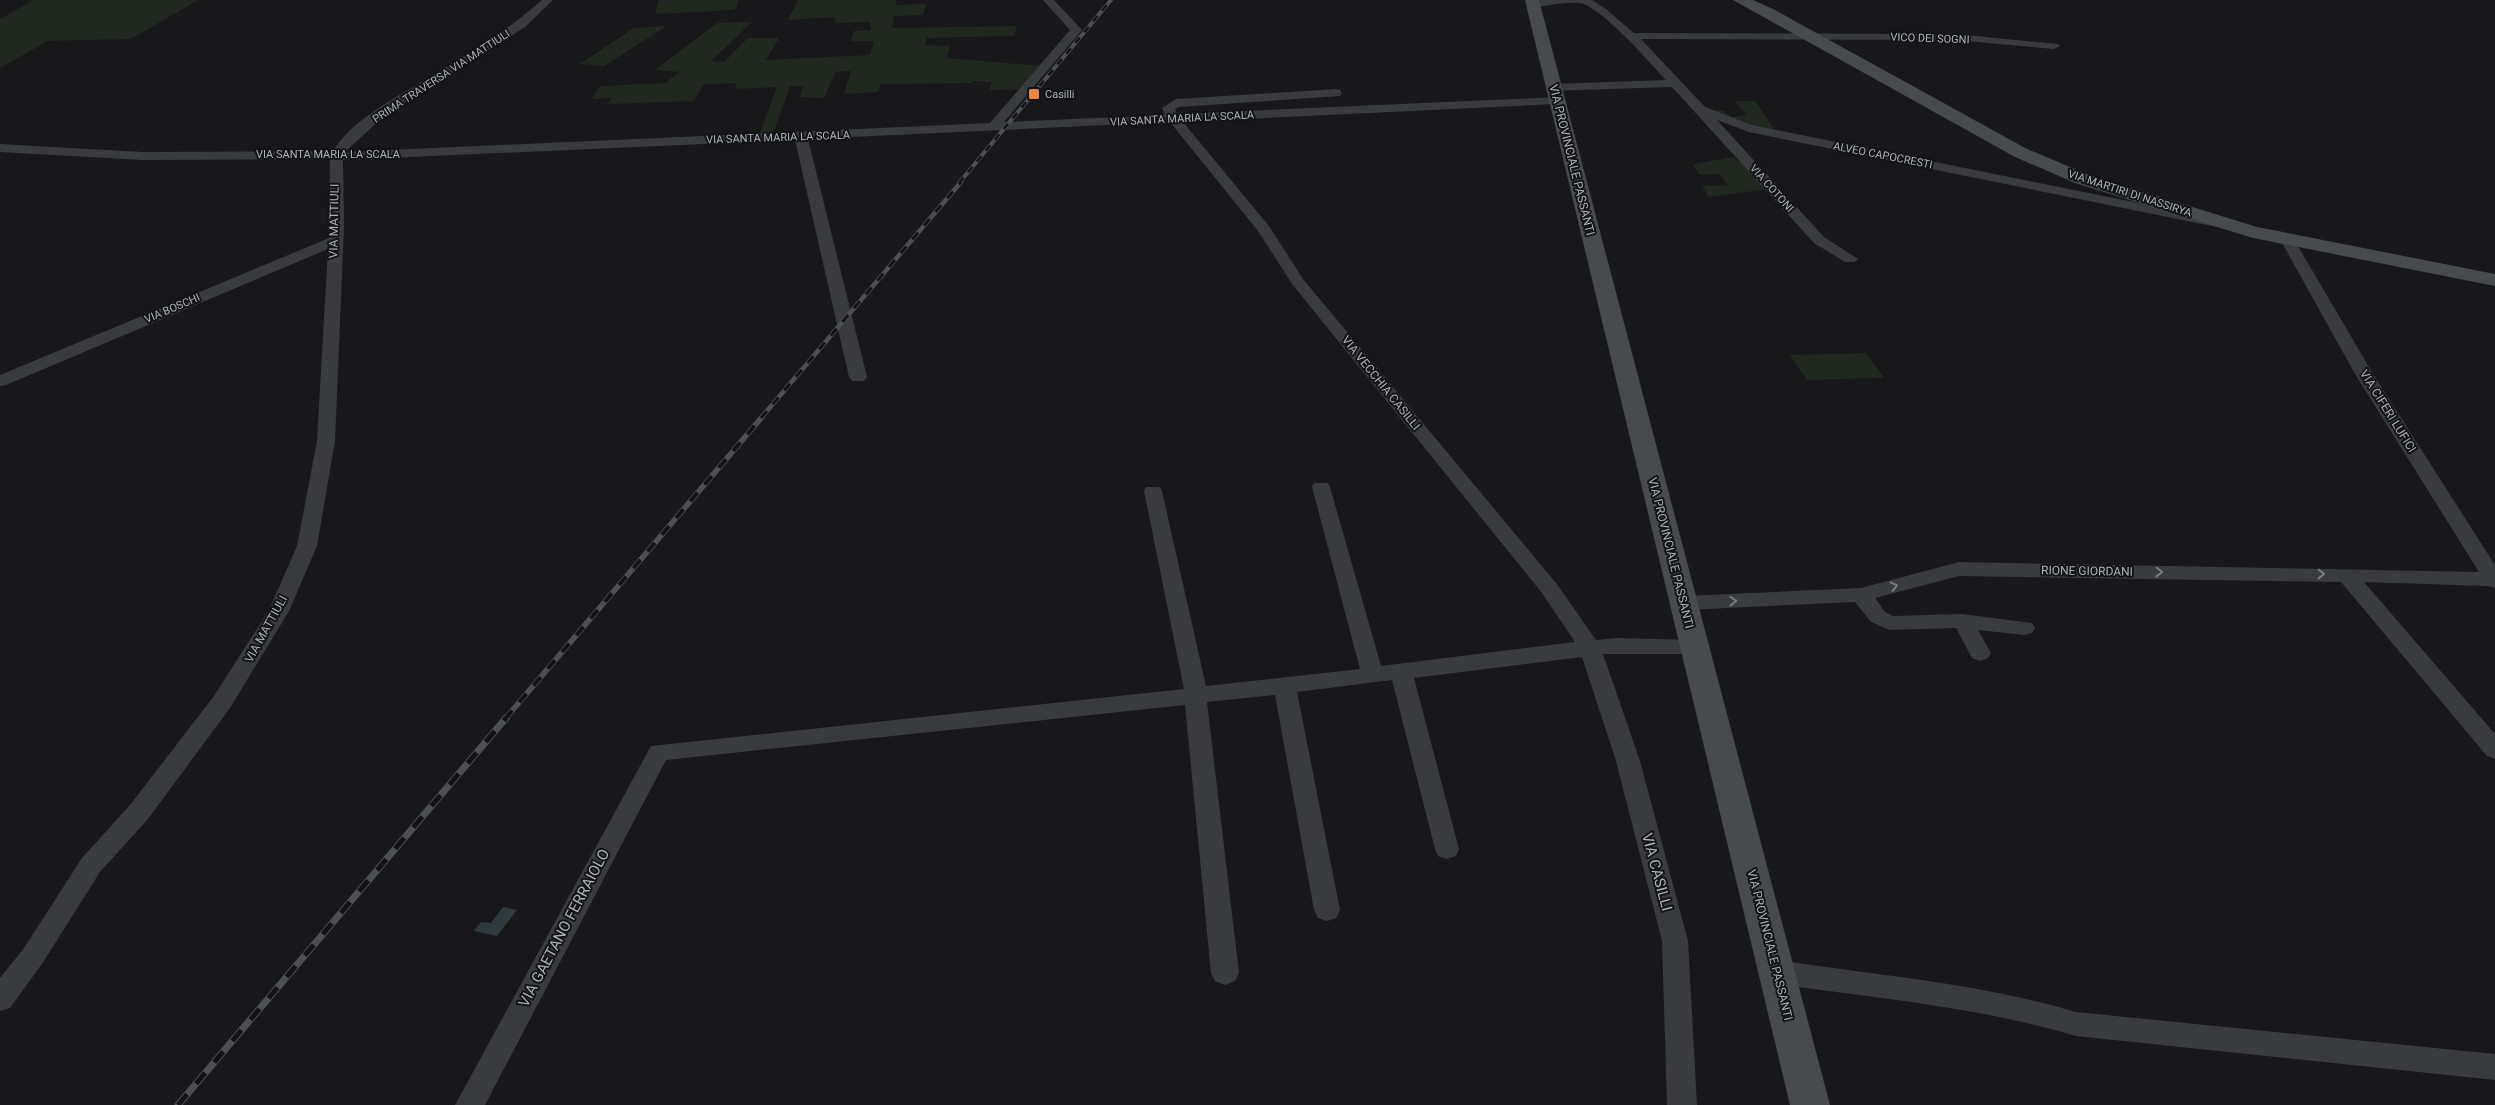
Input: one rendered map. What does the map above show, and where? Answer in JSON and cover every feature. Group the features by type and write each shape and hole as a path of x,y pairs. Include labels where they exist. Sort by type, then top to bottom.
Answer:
{"main road":[{"name":"VIA MARTIRI DI NASSIRYA","path":"1740,0 1770,13 1806,35 2021,153 2082,179 2225,224 2288,240 2495,280"},
{"name":"VIA PROVINCIALE PASSANTI","path":"1533,2 1810,1105"}],"street":[{"name":"PRIMA TRAVERSA VIA MATTIULI","path":"337,155 343,145 381,112 521,25 548,0"},
{"path":"993,127 1076,30 1048,0"},
{"path":"1533,2 1578,0"},
{"name":"ALVEO CAPOCRESTI","path":"1584,0 1602,11 1631,36 1701,110 1749,128 1779,136 1861,150 2225,224"},
{"name":"VICO DEI SOGNI","path":"1631,36 1806,35 1956,37 2054,46"},
{"name":"VIA SANTA MARIA LA SCALA","path":"0,148 142,156 337,155 355,157 1173,118 1555,94 1675,83"},
{"path":"1173,118 1168,108 1176,103 1246,94 1336,93"},
{"name":"VIA COTONI","path":"1701,110 1819,240 1850,259"},
{"name":"VIA VECCHIA CASILLI","path":"1173,118 1264,228 1297,281 1549,588 1590,648"},
{"path":"801,136 815,204 858,377"},
{"name":"VIA MATTIULI","path":"0,999 33,956 91,865 139,812 222,702 279,611 307,546 326,441 336,240 335,180 337,155"},
{"name":"VIA BOSCHI","path":"3,378 336,240"},
{"name":"VIA CIFERI LUFICI","path":"2288,240 2364,374 2494,580"},
{"path":"1321,487 1372,674"},
{"path":"1153,491 1196,696 1225,973"},
{"name":"RIONE GIORDANI","path":"1684,603 1861,595 1959,569 2347,575 2494,580"},
{"path":"2347,575 2495,750"},
{"path":"1861,595 1878,617 1890,623 1962,621 2024,628"},
{"path":"1962,621 1980,653"},
{"path":"1196,696 1617,645 1695,647"},
{"name":"VIA CASILLI","path":"1590,648 1628,761 1675,941 1682,1105"},
{"path":"1401,671 1447,849"},
{"path":"1284,686 1327,910"},
{"name":"VIA GAETANO FERRAIOLO","path":"470,1105 659,752 1196,696"},
{"path":"1777,972 1990,1004 2036,1012 2076,1024 2495,1067"}],"shaded area":[{"path":"34,0 198,0 131,39 48,41 0,68 0,19"},
{"path":"659,0 739,0 735,10 655,14"},
{"path":"798,0 896,0 896,5 926,4 923,15 894,16 892,28 1017,26 1014,36 927,38 925,45 950,46 947,58 1042,66 1022,89 990,90 992,82 974,81 971,83 881,84 878,92 844,94 851,71 835,72 824,98 800,97 803,86 790,86 773,134 759,135 777,87 735,89 737,83 704,84 694,101 608,104 611,98 592,99 600,86 665,83 680,72 655,70 717,23 752,22 711,61 724,62 748,38 779,38 766,60 870,55 874,41 851,41 854,31 871,30 870,22 835,23 835,17 788,20"},
{"path":"667,26 604,66 580,64 634,28"},
{"path":"1734,101 1756,101 1776,133 1749,126 1711,111 1723,110 1731,117 1747,115"},
{"path":"1734,157 1739,162 1744,162 1769,189 1709,197 1702,186 1728,185 1720,174 1700,175 1693,164"},
{"path":"1866,353 1884,378 1807,380 1790,355"},
{"path":"503,907 517,910 497,936 474,931 481,922 491,923"}],"railway":[{"path":"959,183 1111,0"},
{"path":"761,418 961,182"},
{"path":"505,719 762,417"},
{"path":"178,1105 506,718"}],"place":[{"name":"Casilli","path":"1034,94"}]}
